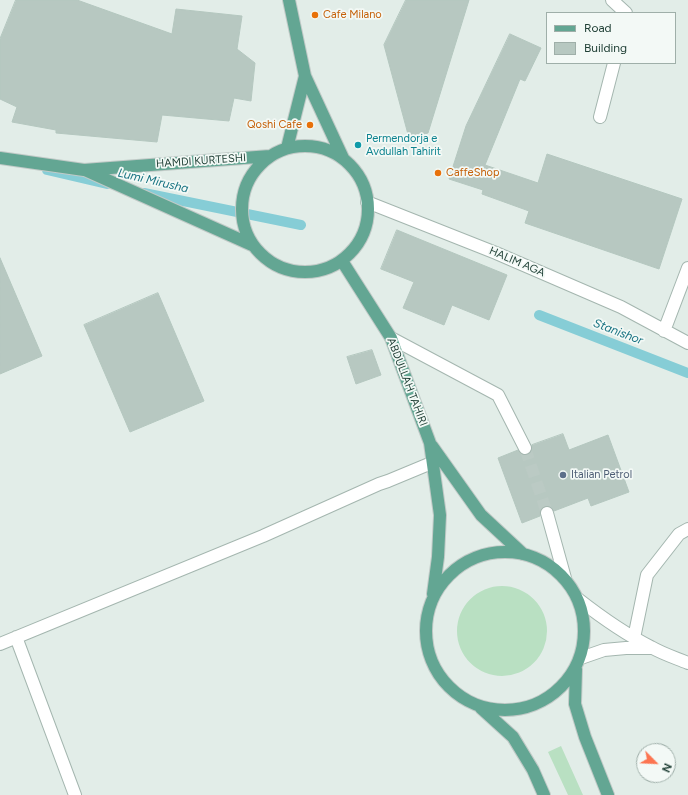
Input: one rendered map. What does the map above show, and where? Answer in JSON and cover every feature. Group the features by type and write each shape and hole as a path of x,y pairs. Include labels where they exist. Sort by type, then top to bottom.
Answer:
{"main road":[{"path":"289,0 305,76 344,158 357,173 365,191 368,211 364,230 355,248 342,261 323,270 284,269 264,259 252,245 243,228 241,208 244,187 254,170 270,156 287,148 307,144 326,149 344,158"},
{"path":"287,148 305,76"},
{"name":"HAMDI KURTESHI","path":"0,158 84,170 270,156"},
{"name":"HAMDI KURTESHI","path":"84,170 252,245"},
{"name":"ABDULLAH TAHIRI","path":"342,261 391,338 437,461 481,515 523,554"},
{"name":"ABDULLAH TAHIRI","path":"432,601 438,557 440,515 437,461"},
{"path":"544,795 533,770 513,737 481,708 458,696 440,677 429,653 426,627 432,601 443,582 459,566 479,556 500,552 523,554 546,562 565,578 578,599 584,618 585,638 578,663 575,704 585,737 608,795"},
{"path":"481,708 508,711 536,705 559,690 578,663"}],"street":[{"path":"612,0 625,12"},
{"path":"600,117 614,64"},
{"name":"HALIM AGA","path":"367,202 510,259 621,307 688,344"},
{"path":"664,331 688,268"},
{"path":"391,338 498,395 524,448"},
{"path":"0,644 263,536 379,484 437,461"},
{"path":"547,513 565,578"},
{"path":"634,638 647,575 679,534 688,528"},
{"path":"578,599 602,618 634,638 652,648 688,663"},
{"path":"16,637 75,795"},
{"path":"578,663 604,650 652,648"}],"green space":[{"path":"502,586 519,590 534,599 543,614 547,631 543,648 534,663 519,672 502,676 485,672 470,663 461,648 457,631 461,614 470,599 485,590"},
{"path":"561,746 583,795 568,795 548,752"}],"building":[{"path":"16,0 77,0 172,34 176,9 242,16 237,49 255,63 251,101 234,98 229,121 162,115 157,142 56,133 56,130 12,122 17,107 0,99 0,39"},
{"path":"406,0 469,0 428,133 409,138 384,45"},
{"path":"510,34 541,48 525,81 520,79 485,165 538,183 547,154 682,199 659,269 525,223 529,211 482,194 483,190 449,179 466,126"},
{"path":"397,230 507,275 489,320 452,305 444,325 403,308 414,282 381,269"},
{"path":"0,258 42,356 0,374"},
{"path":"158,293 204,401 130,432 84,325"},
{"path":"372,350 381,375 356,384 347,357"},
{"name":"Italian Petrol","path":"563,434 569,450 608,435 629,492 591,506 588,498 554,511 549,506 545,506 540,511 540,516 522,523 498,458 518,450 521,454 528,455 531,452 532,445"}],"waterway":[{"name":"Lumi Mirusha","path":"47,170 107,184"},
{"name":"Lumi Mirusha","path":"144,193 301,225"},
{"name":"Stanishor","path":"539,315 688,373"}],"tunnel":[{"path":"525,448 547,513"}],"place":[{"name":"Cafe Milano","path":"315,15"},
{"name":"Qoshi Cafe","path":"310,125"},
{"name":"Permendorja e Avdullah Tahirit","path":"358,145"},
{"name":"CaffeShop","path":"438,173"},
{"name":"Italian Petrol","path":"563,475"}]}
